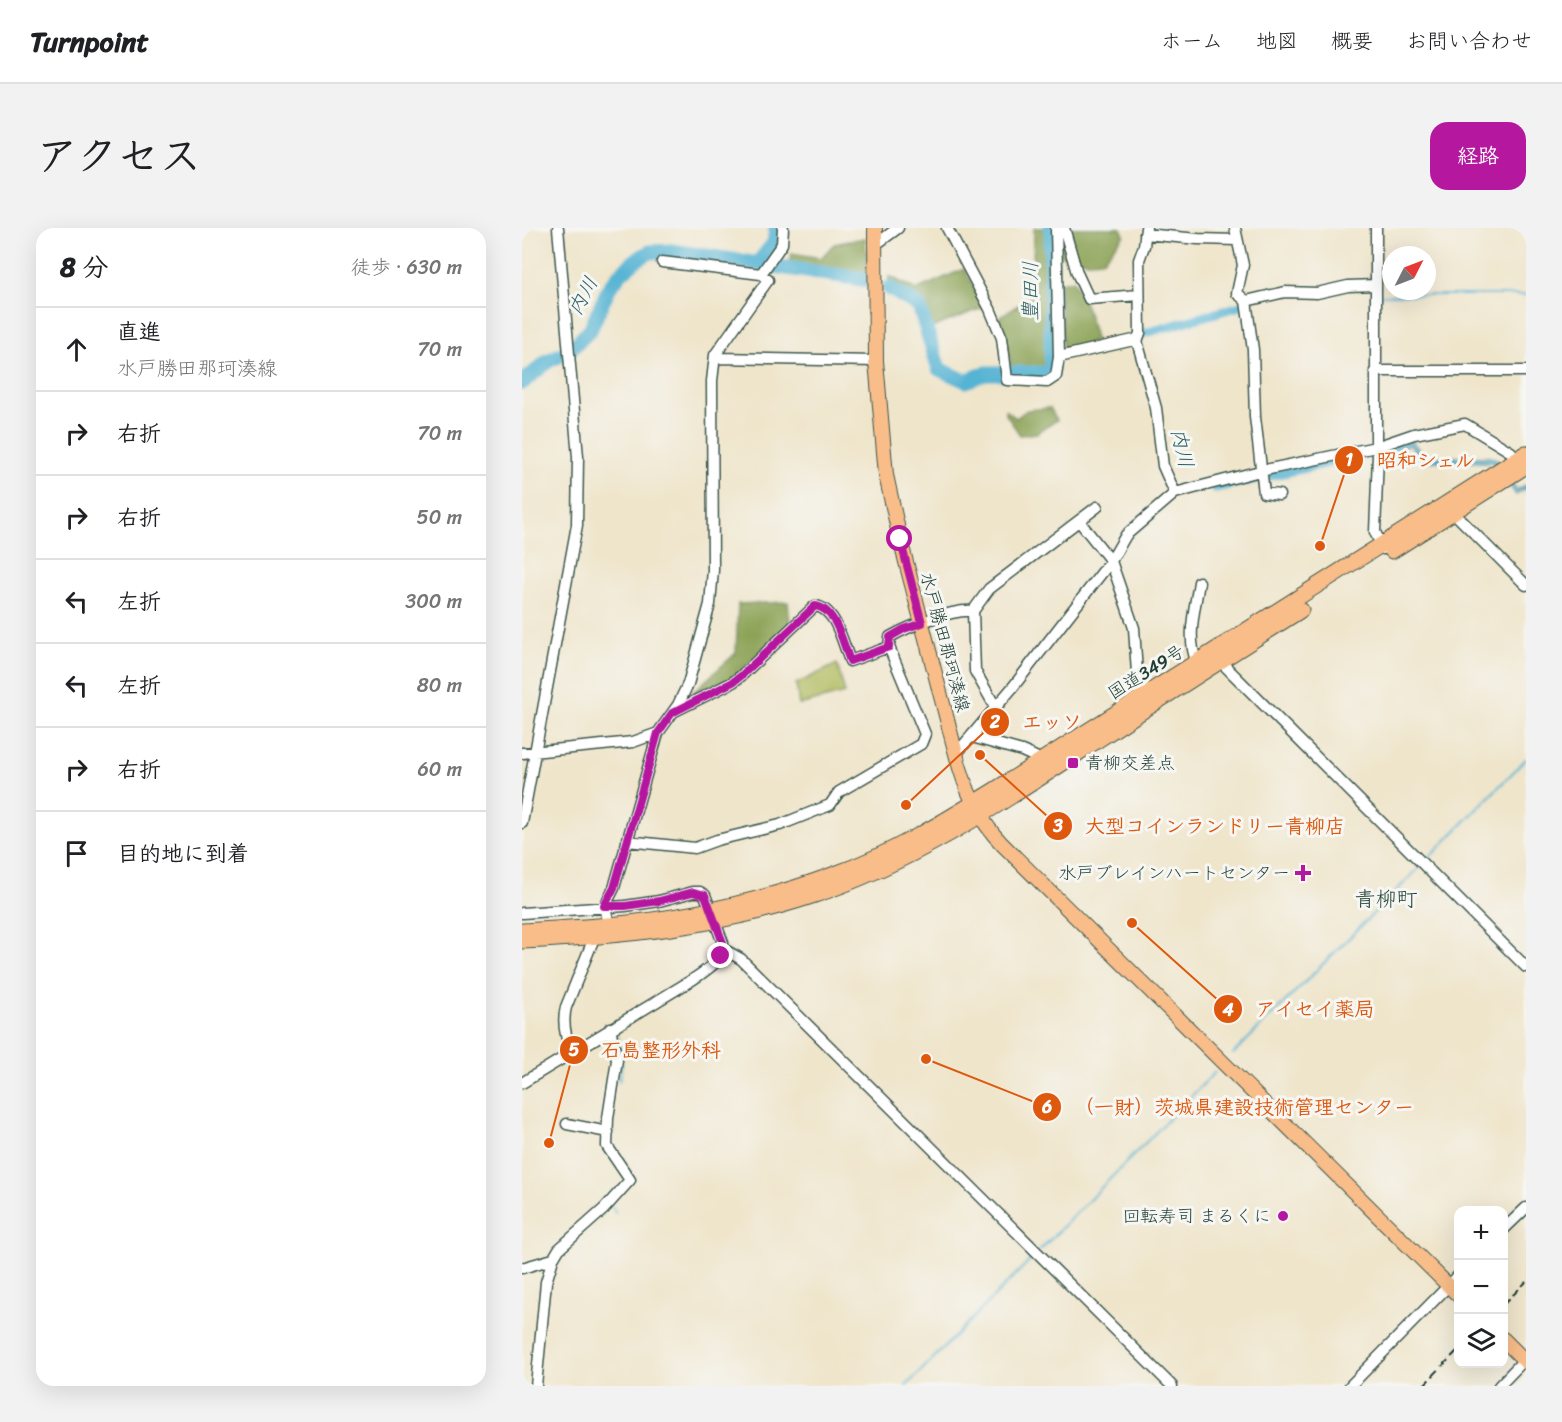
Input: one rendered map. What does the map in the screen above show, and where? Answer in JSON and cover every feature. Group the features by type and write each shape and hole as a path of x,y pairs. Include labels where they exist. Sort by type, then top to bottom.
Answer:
{"highway":[{"name":"国道349号","path":"1384,550 1454,513 1523,460"},
{"name":"国道349号","path":"522,941 594,938 713,916 837,874 976,809 1523,460"},
{"name":"国道349号","path":"976,809 1042,760 1150,699 1197,663 1216,657"},
{"name":"国道349号","path":"522,931 713,916"}],"main road":[{"name":"水戸勝田那珂湊線","path":"875,228 876,361 886,475 900,539 956,754 964,783 976,809 1002,844 1454,1285"},
{"path":"1508,1345 1525,1361"}],"street":[{"path":"522,823 577,525 578,458 558,228"},
{"path":"762,271 782,244 783,228"},
{"path":"875,245 898,228"},
{"path":"946,228 990,309 1002,338 1007,380 1047,382 1056,376 1059,357 1056,228"},
{"path":"1064,228 1077,273 1089,299 1139,295"},
{"path":"1235,228 1243,265 1237,293 1246,301 1253,350 1255,417 1263,493 1279,495"},
{"path":"1376,228 1375,371 1378,455 1375,532 1384,550"},
{"path":"1175,492 1163,466 1156,408 1138,339 1139,260 1146,231 1199,234 1237,240"},
{"path":"662,262 762,271"},
{"path":"609,925 604,906 614,888 658,733 678,705 688,684 710,604 713,570 712,381 715,355 768,280 762,271"},
{"path":"1246,301 1285,292 1317,293 1348,286 1376,285"},
{"path":"1059,357 1138,339"},
{"path":"715,355 718,358 876,361"},
{"path":"1375,371 1526,371"},
{"path":"956,754 996,708 1111,561 1126,535 1175,492 1262,476 1376,447 1414,434 1465,424 1523,460"},
{"path":"996,708 975,671 973,611 989,589 1097,507"},
{"path":"1454,513 1526,585"},
{"path":"1079,521 1111,561 1134,628 1137,673 1150,699"},
{"path":"1197,663 1192,651 1191,638 1199,582"},
{"path":"672,713 733,682 815,606 823,607 831,613 850,661 889,647"},
{"path":"627,841 695,848 717,840 780,825 830,805 839,792 921,744 925,734 889,647 890,637 904,629 963,610 973,611"},
{"path":"1216,657 1526,968"},
{"path":"522,753 633,742 658,733"},
{"path":"972,737 1022,751 1042,760"},
{"path":"522,913 625,906 659,901 693,892 705,895 723,943 721,956 707,970 522,1083"},
{"path":"572,1052 564,1030 563,1019 594,938"},
{"path":"723,949 741,959 1172,1386"},
{"path":"536,1386 546,1282 553,1259 559,1249 604,1209 630,1180 607,1146 617,1060 610,1028"},
{"path":"567,1124 608,1132"},
{"path":"1508,1225 1526,1208"},
{"path":"522,1268 553,1259"},
{"path":"1350,1386 1454,1287"},
{"path":"1499,1386 1525,1361"}],"green space":[{"path":"1034,228 1048,228 1047,368 1011,368 999,317 1036,294 1033,269"},
{"path":"1059,228 1121,228 1124,235 1103,260 1088,261 1059,255"},
{"path":"865,238 868,277 789,263 792,253 821,258 834,244"},
{"path":"964,269 985,307 931,328 921,303 889,284 889,276 916,290"},
{"path":"1073,280 1086,306 1096,342 1063,349 1060,283"},
{"path":"1050,408 1057,420 1037,433 1020,435 1005,413 1006,410 1016,418 1027,410"},
{"path":"788,602 790,623 730,681 717,683 691,694 736,653 738,604"},
{"path":"837,664 845,693 799,705 796,684"}],"water":[{"path":"1411,440 1425,457 1490,457 1497,459 1517,490 1526,485 1526,488 1516,495 1494,463 1423,461 1410,445 1381,456 1379,449"}],"waterway":[{"path":"758,263 774,243 776,228"},
{"name":"豊田川","path":"1008,373 1051,373 1051,228"},
{"name":"内川","path":"522,383 548,361 570,350 590,330 609,288 621,273 650,252 671,251 869,280"},
{"name":"内川","path":"889,288 919,306 939,369 966,381 986,373 1004,373"},
{"path":"1380,295 1526,295"},
{"path":"1142,334 1244,305"},
{"path":"1215,488 1374,453"},
{"path":"1425,862 1526,759"},
{"path":"1233,1054 1420,867"},
{"path":"618,1037 622,1058"},
{"path":"619,1081 622,1063"},
{"path":"1040,1250 1215,1072"},
{"path":"611,1206 616,1213"},
{"path":"906,1386 1035,1255"}],"railway":[{"path":"1508,1300 1526,1282"},
{"path":"1423,1386 1454,1354"}],"place":[{"name":"昭和シェル","path":"1320,546"},
{"name":"大型コインランドリー青柳店","path":"980,755"},
{"name":"青柳交差点","path":"1073,763"},
{"name":"エッソ","path":"906,805"},
{"name":"水戸ブレインハートセンター","path":"1303,873"},
{"name":"アイセイ薬局","path":"1132,923"},
{"name":"（一財）茨城県建設技術管理センター","path":"926,1059"},
{"name":"石島整形外科","path":"549,1143"},
{"name":"回転寿司 まるくに","path":"1283,1216"}],"district":[{"name":"青柳町","path":"1386,899"}],"route":[{"path":"721,956 723,943 705,895 700,892 625,906 604,906 614,888 658,733 672,713 741,676 815,606 823,607 831,613 850,661 889,647 890,637 922,623 900,539"}]}
